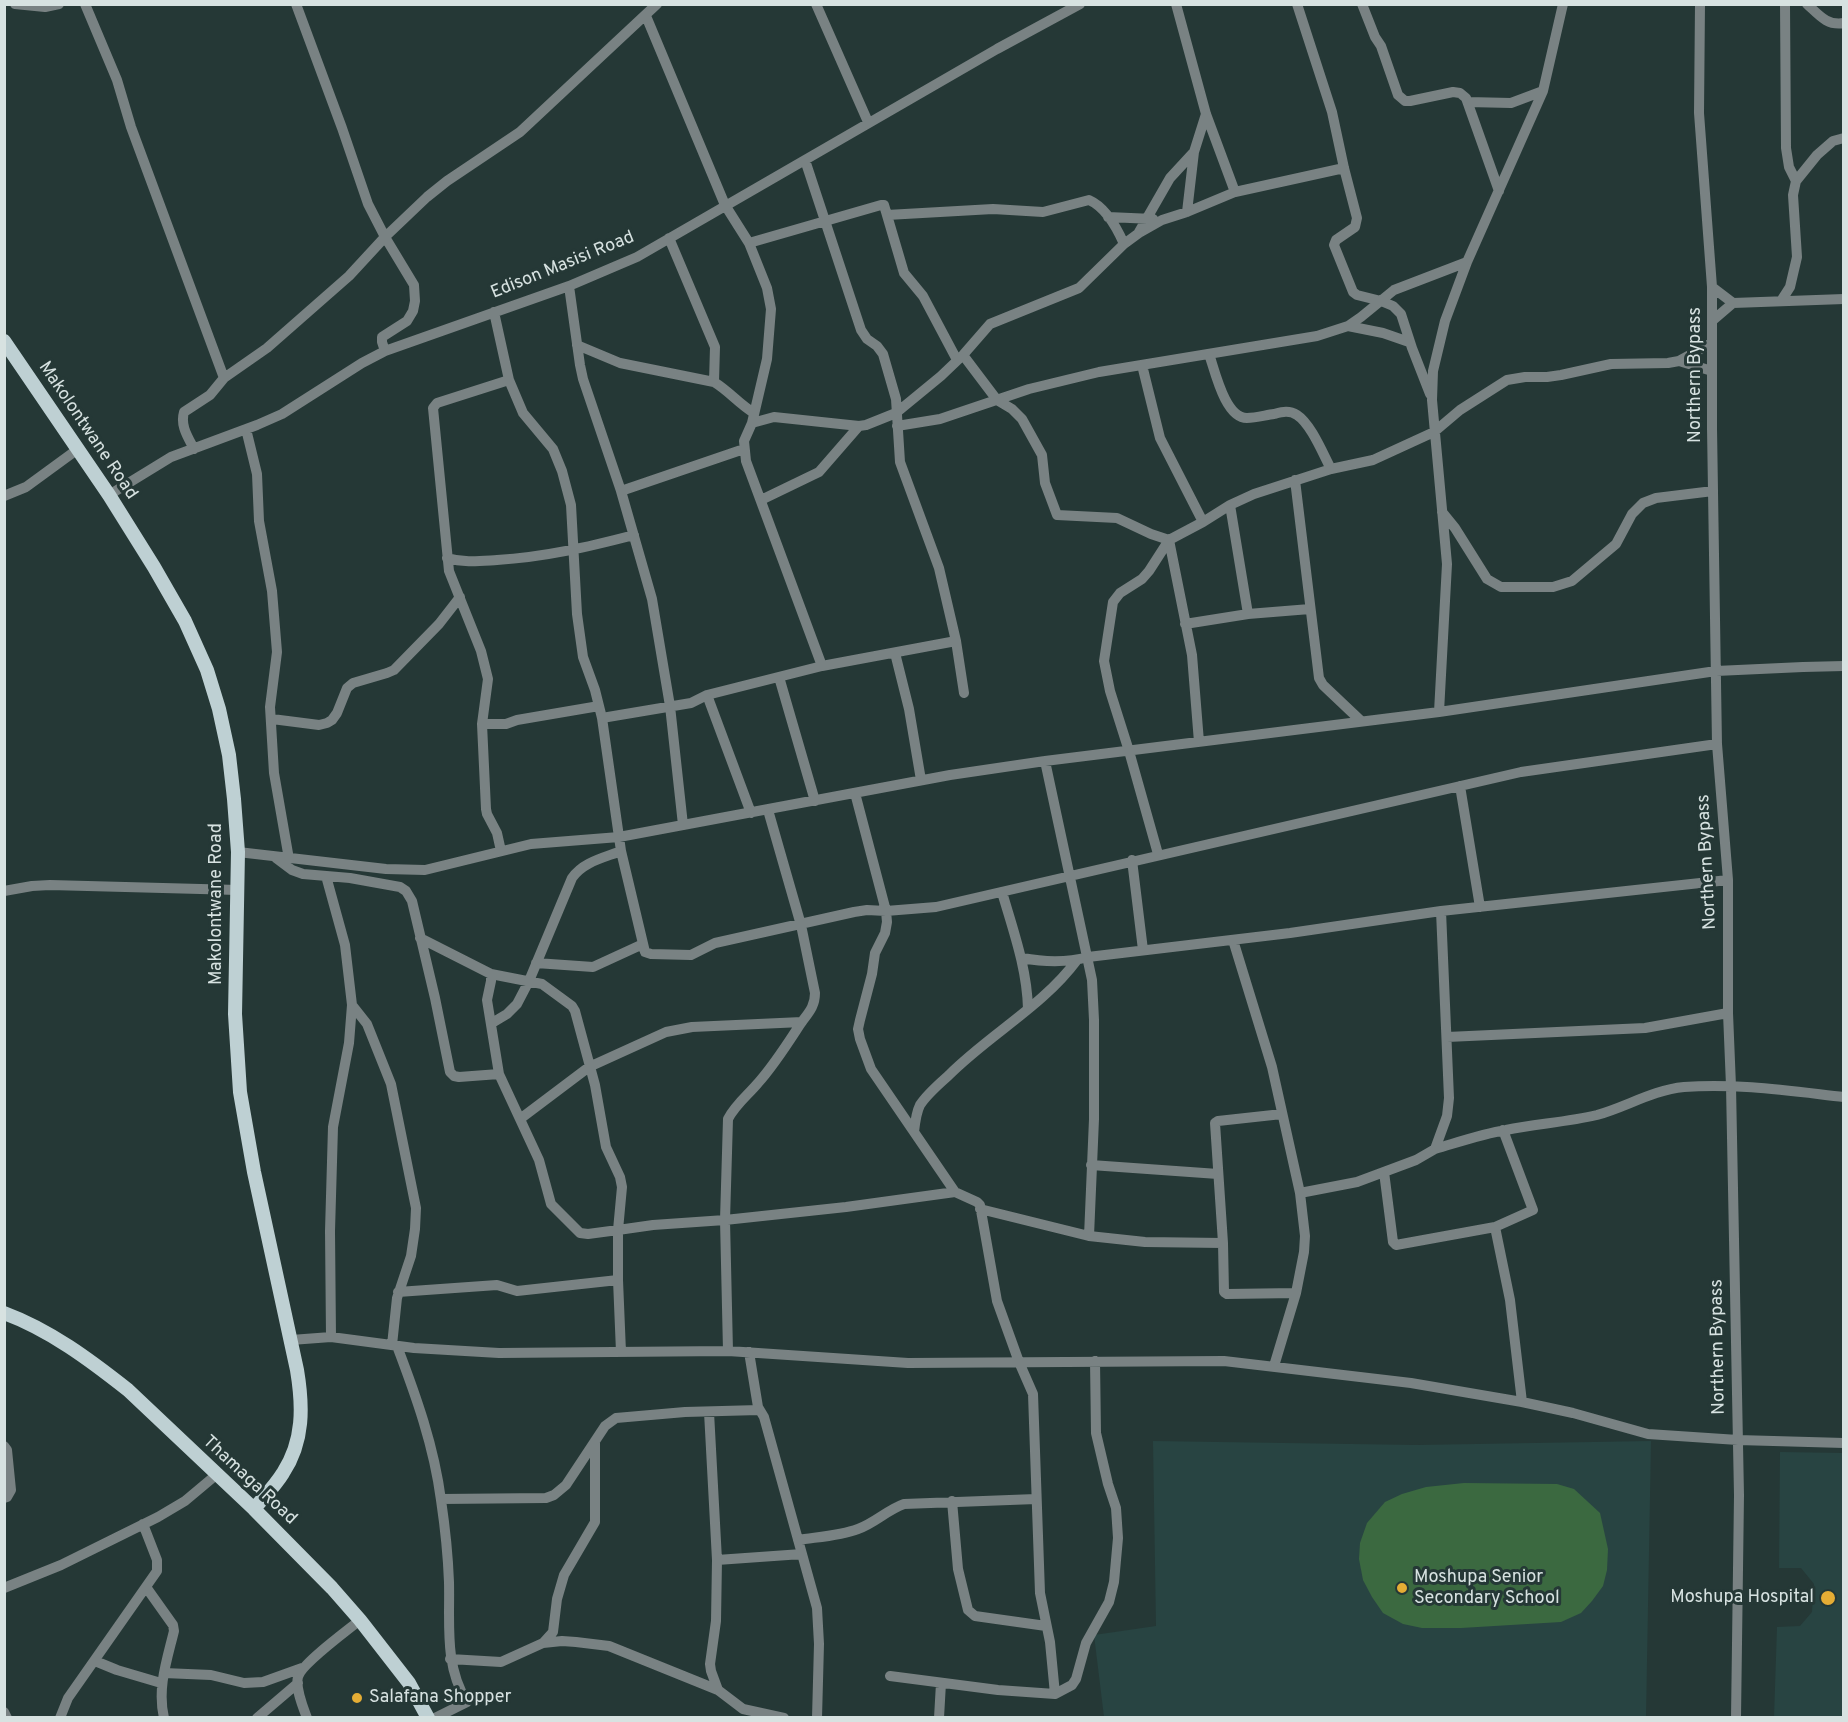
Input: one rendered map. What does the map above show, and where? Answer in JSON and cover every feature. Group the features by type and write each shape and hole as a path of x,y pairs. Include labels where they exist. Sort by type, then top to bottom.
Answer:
{"main road":[{"name":"Makolontwane Road","path":"4,341 109,495 185,621 207,669 229,754 238,852 235,1014 240,1092 254,1172 291,1340 302,1415 293,1454 283,1473 254,1509"},
{"name":"Thamaga Road","path":"4,1314 46,1332 128,1390 254,1509 308,1562 360,1620 409,1683 428,1718"}],"street":[{"path":"15,4 28,7 59,4"},
{"path":"85,4 117,80 131,127 224,378"},
{"path":"296,4 368,204 384,237 414,285 416,301 413,311 407,321 382,337 385,351"},
{"path":"194,449 183,427 184,412 210,395 224,378 267,348 349,276 384,237 447,181 520,132 657,4"},
{"path":"816,4 868,122"},
{"name":"Edison Masisi Road","path":"109,495 171,457 282,414 385,351 569,286 637,257 868,122 1080,4"},
{"path":"1176,4 1206,114 1235,192"},
{"path":"1297,4 1332,112 1357,222 1355,227 1336,240 1334,245 1353,291 1362,297 1392,306 1401,314 1409,342 1432,400"},
{"path":"1362,4 1401,99 1410,101 1453,92 1460,93 1466,98 1499,190"},
{"path":"1439,712 1447,564 1434,432 1433,371 1443,329 1467,262 1543,91 1563,4"},
{"name":"Northern Bypass","path":"1700,4 1699,113 1712,287 1717,744 1728,880 1728,1014 1739,1495 1736,1718"},
{"path":"1785,4 1786,148 1789,167 1796,181"},
{"path":"1807,4 1826,21 1836,24 1844,23"},
{"path":"646,16 725,205 749,243 767,288 771,309 766,359 744,448 746,461 822,666"},
{"path":"1468,102 1511,103 1543,91"},
{"path":"1187,212 1194,152 1206,114"},
{"path":"1781,301 1790,286 1797,257 1793,195 1796,181 1817,155 1833,141 1844,138"},
{"path":"1139,233 1170,178 1194,152"},
{"path":"805,160 861,330 883,354 896,399 900,462 939,568 957,641 964,693"},
{"path":"753,418 774,417 859,426 896,413 941,376 990,324 1079,288 1124,244 1162,220 1235,192 1344,168"},
{"path":"888,215 993,209 1043,212 1089,200 1094,202 1108,217 1124,244"},
{"path":"749,243 881,205 886,208 904,273 923,296 960,357 997,400 1012,409 1022,419 1042,455 1044,483 1057,515 1117,518 1169,540"},
{"path":"1108,217 1162,220"},
{"path":"669,238 716,347 714,382"},
{"path":"897,426 940,419 1029,389 1089,375 1317,336 1348,326 1394,290 1467,262"},
{"path":"569,286 583,379 621,491 652,599 670,706 683,825"},
{"path":"1712,287 1733,303"},
{"path":"1712,321 1733,303 1844,299"},
{"path":"494,312 509,380 523,413 553,449 562,471 571,505 577,614 583,657 602,718 621,851 645,952 648,954 692,956 715,944 861,910 886,911 936,907 1521,772 1717,744"},
{"path":"1348,326 1383,333 1409,342"},
{"path":"1158,855 1110,691 1104,662 1113,602 1120,593 1142,579 1169,540 1254,494 1331,469 1373,460 1434,432 1460,410 1507,380 1525,376 1561,375 1611,364 1668,363 1679,361 1712,343"},
{"path":"577,345 620,363 714,382 724,388 753,418"},
{"path":"1209,354 1226,402 1234,412 1245,418 1286,412 1294,413 1309,429 1331,469"},
{"path":"1679,361 1712,371"},
{"path":"1142,365 1160,438 1203,522"},
{"path":"501,851 497,833 487,814 482,724 488,680 481,651 449,571 433,408 437,403 509,380"},
{"path":"761,500 819,472 859,426"},
{"path":"246,429 257,474 259,521 272,591 277,652 271,695 274,772 289,859"},
{"path":"621,491 744,448"},
{"path":"4,496 26,488 78,449"},
{"path":"1295,480 1319,678 1323,685 1361,722"},
{"path":"1442,512 1455,528 1487,579 1494,584 1501,587 1553,587 1572,581 1616,544 1632,514 1643,503 1656,498 1713,491"},
{"path":"1230,505 1248,614"},
{"path":"447,558 464,562 518,559 573,551 634,535"},
{"path":"1169,540 1192,655 1199,742"},
{"path":"272,719 319,725 332,720 347,688 353,683 394,670 439,624 460,597"},
{"path":"1185,624 1248,614 1310,609"},
{"path":"602,718 691,703 707,695 822,666 957,641"},
{"path":"895,653 909,709 921,780"},
{"path":"238,852 276,858 416,871 531,844 619,837 921,780 1045,761 1439,712 1716,671 1844,666"},
{"path":"779,677 814,801"},
{"path":"707,695 751,813"},
{"path":"482,724 506,724 517,720 599,706"},
{"path":"1045,761 1070,875 1082,958 1092,980 1095,1020 1094,1119 1089,1236"},
{"path":"1460,786 1480,907"},
{"path":"855,793 887,922 885,933 875,953 858,1029 860,1039 871,1069 955,1192 977,1202 980,1209 997,1301 1019,1362 1034,1394 1040,1593 1050,1642 1054,1694"},
{"path":"728,1351 725,1220 728,1119 733,1109 774,1065 812,1009 815,993 801,925 768,810"},
{"path":"492,1023 507,1014 517,1004 576,871 582,866 621,851"},
{"path":"276,858 292,870 303,874 350,878 399,887 406,891 412,902 450,1072 459,1077 499,1074"},
{"path":"1132,860 1143,950"},
{"path":"326,876 345,945 352,1005 349,1043 333,1127 330,1231 331,1337"},
{"path":"1022,958 1041,962 1082,958 1441,911 1728,880"},
{"path":"4,891 32,885 238,890"},
{"path":"1002,892 1022,958 1028,988 1028,1009"},
{"path":"1435,1149 1447,1116 1449,1098 1441,911"},
{"path":"420,938 491,974 542,984 572,1006 575,1011 596,1085 606,1147 620,1177 618,1280 621,1352"},
{"path":"1233,940 1272,1067 1300,1193 1305,1236 1296,1293 1274,1366"},
{"path":"536,963 593,967 643,944"},
{"path":"914,1132 921,1103 936,1087 970,1054 1043,998 1082,958"},
{"path":"491,974 487,1000 499,1074 539,1160 552,1204 580,1233 846,1207 955,1192"},
{"path":"352,1005 367,1024 390,1084 416,1208 411,1256 398,1292 394,1346 430,1441 441,1499 449,1579 450,1659 462,1695 467,1702 435,1718"},
{"path":"1447,1038 1645,1028 1728,1014"},
{"path":"520,1119 590,1067 666,1032 678,1029 802,1022"},
{"path":"1300,1193 1357,1182 1416,1160 1435,1149 1503,1130 1599,1114 1664,1090 1683,1087 1731,1086 1772,1088 1844,1097"},
{"path":"1282,1114 1215,1123 1224,1292 1227,1294 1296,1293"},
{"path":"1384,1172 1393,1242 1396,1245 1495,1227 1533,1210 1503,1130"},
{"path":"1091,1165 1218,1174"},
{"path":"980,1209 1089,1236 1145,1242 1223,1243"},
{"path":"1495,1227 1510,1300 1522,1402"},
{"path":"398,1292 497,1285 517,1291 618,1280"},
{"path":"291,1340 331,1337 394,1346 499,1353 728,1351 908,1363 1214,1360 1411,1383 1522,1402 1573,1413 1648,1434 1738,1440 1844,1443"},
{"path":"749,1352 759,1410 764,1417 817,1608 819,1620 817,1718"},
{"path":"890,1676 998,1690 1054,1694 1072,1685 1076,1679 1086,1643 1109,1602 1114,1582 1118,1538 1116,1508 1096,1433 1095,1361"},
{"path":"441,1499 546,1498 566,1485 605,1426 616,1418 759,1410"},
{"path":"710,1412 717,1560 716,1621 710,1664 718,1690"},
{"path":"543,1643 553,1632 557,1599 564,1575 595,1522 595,1441"},
{"path":"4,1446 7,1450 11,1490 4,1498"},
{"path":"4,1588 61,1565 143,1524 185,1501 216,1475"},
{"path":"798,1540 857,1530 892,1508 904,1504 1036,1499"},
{"path":"952,1502 958,1569 968,1610 975,1617 1046,1626"},
{"path":"60,1718 68,1698 157,1571 158,1566 143,1524"},
{"path":"717,1560 802,1554"},
{"path":"146,1587 174,1625 163,1678 161,1701 164,1718"},
{"path":"95,1661 117,1670 163,1678 211,1675 244,1683 263,1682 302,1668 360,1620"},
{"path":"450,1659 501,1662 543,1643 576,1642 609,1646 718,1690 743,1709 784,1718"},
{"path":"302,1668 298,1683 307,1718"},
{"path":"257,1718 298,1683"},
{"path":"939,1718 941,1683"},
{"path":"4,1712 7,1718"}],"shaded area":[{"name":"Moshupa Senior Secondary School","path":"1153,1441 1417,1445 1651,1441 1646,1717 1104,1717 1094,1635 1156,1626"},
{"name":"Moshupa Hospital","path":"1780,1452 1843,1453 1843,1717 1774,1717 1777,1627 1800,1626 1812,1612 1814,1584 1801,1568 1779,1568"}],"green space":[{"path":"1464,1483 1557,1484 1574,1489 1600,1513 1608,1549 1607,1570 1603,1586 1581,1613 1561,1622 1422,1628 1403,1624 1383,1613 1363,1580 1359,1559 1360,1543 1367,1523 1385,1502 1402,1494 1426,1487"}],"place":[{"name":"Moshupa Senior Secondary School","path":"1402,1588"},
{"name":"Moshupa Hospital","path":"1828,1598"},
{"name":"Salafana Shopper","path":"357,1698"}]}
